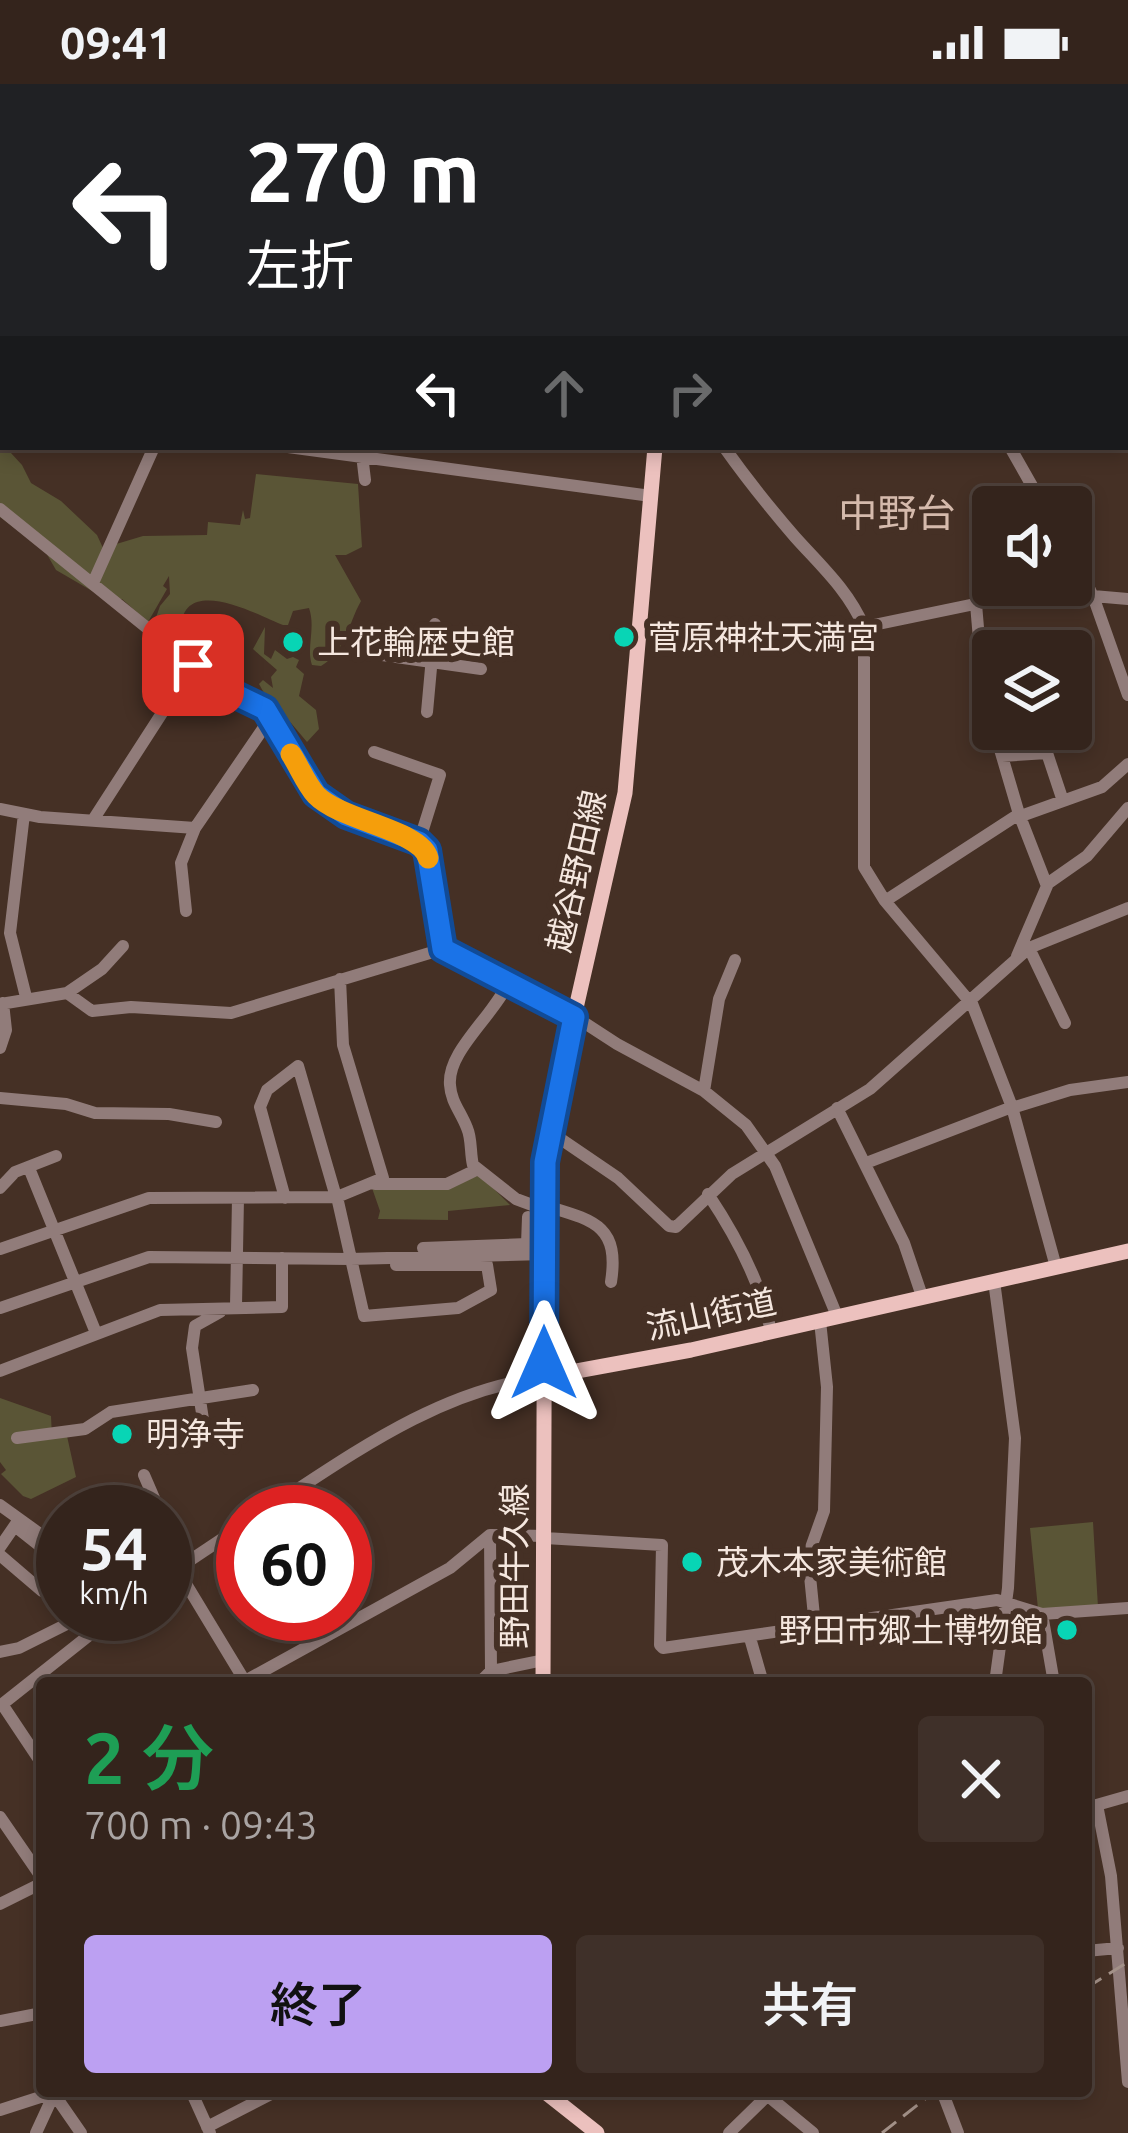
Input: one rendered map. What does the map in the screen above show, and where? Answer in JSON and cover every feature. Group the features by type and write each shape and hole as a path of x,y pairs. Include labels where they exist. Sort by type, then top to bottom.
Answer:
{"main road":[{"name":"越谷野田線","path":"544,1377 544,1254 538,1210 549,1131 625,793 655,450"},
{"name":"流山街道","path":"544,1377 771,1332 1128,1251"},
{"name":"野田牛久線","path":"543,1677 544,1377"},
{"path":"552,2097 597,2133"}],"street":[{"path":"93,583 153,450"},
{"path":"316,450 652,496"},
{"path":"726,450 779,519 845,591 864,627 861,866 971,1002 1012,1107 1057,1267"},
{"path":"1012,450 1032,486"},
{"path":"362,455 364,480"},
{"path":"0,509 193,665 265,709 316,794 346,815 419,842 427,850 443,949"},
{"path":"1092,593 1128,599"},
{"path":"1092,596 1128,694"},
{"path":"864,627 972,605"},
{"path":"427,712 435,624"},
{"path":"327,652 368,652 481,669"},
{"path":"93,820 193,665"},
{"path":"186,911 181,863 195,828 271,717"},
{"path":"1000,750 1046,884"},
{"path":"374,752 440,775 419,842"},
{"path":"1001,755 1046,753 1063,801"},
{"path":"885,901 1020,815 1102,787 1128,764"},
{"path":"1016,957 1046,884 1087,856 1128,808"},
{"path":"0,809 195,828"},
{"path":"24,814 10,933 26,997"},
{"path":"549,1131 618,1178 669,1226 676,1227 732,1174 870,1089 1016,957 1128,908"},
{"path":"0,1048 5,1030 1,1003 68,993 123,946"},
{"path":"1030,948 1065,1022"},
{"path":"68,993 92,1011 131,1007 220,1015 443,949 704,1091 746,1125 767,1153 829,1319 824,1511 808,1556 815,1626"},
{"path":"704,1091 719,999 735,960"},
{"path":"0,1249 149,1198 337,1197 383,1178 343,1045 340,979"},
{"path":"509,981 494,1012 459,1050 451,1066 451,1092 469,1130 471,1158 516,1199 538,1210 596,1224 606,1232 614,1260 611,1282"},
{"path":"285,1198 260,1107 266,1090 298,1066 337,1197 349,1258 364,1316 458,1308 491,1290 487,1265 349,1258"},
{"path":"866,1163 1012,1107 1070,1090 1128,1082"},
{"path":"0,1098 95,1113 169,1114 216,1122"},
{"path":"837,1108 904,1243 922,1296"},
{"path":"0,1188 15,1172 56,1156"},
{"path":"29,1168 96,1333"},
{"path":"370,1184 447,1184 478,1169"},
{"path":"708,1194 734,1233 766,1308 771,1332"},
{"path":"233,1306 238,1198"},
{"path":"349,1258 527,1244 538,1210"},
{"path":"0,1308 149,1257 544,1254"},
{"path":"0,1371 160,1310 282,1307 282,1258"},
{"path":"994,1281 1015,1438 996,1677"},
{"path":"206,1438 192,1348 195,1325 233,1306"},
{"name":"流山街道","path":"305,1485 452,1399 490,1385 544,1377"},
{"path":"16,1438 86,1429 111,1412 253,1390"},
{"path":"144,1475 148,1485"},
{"path":"0,1505 17,1523 36,1533"},
{"path":"17,1523 0,1551 36,1586"},
{"path":"490,1535 491,1671"},
{"path":"372,1609 450,1568 490,1535 662,1545 663,1648 997,1600 1042,1614 1128,1608"},
{"path":"192,1599 239,1677"},
{"path":"1042,1614 1053,1677"},
{"path":"750,1637 761,1677"},
{"path":"0,1652 36,1640"},
{"path":"36,1677 82,1641"},
{"path":"248,1677 313,1641"},
{"path":"485,1677 491,1671 544,1660"},
{"path":"36,1677 1,1705 36,1755"},
{"path":"1092,1806 1128,1796"},
{"path":"1092,1810 1111,1876 1128,2082"},
{"path":"0,1817 36,1872"},
{"path":"1111,1876 1128,1874"},
{"path":"0,1904 36,1884"},
{"path":"1092,1950 1118,1948"},
{"path":"0,2021 36,2014"},
{"path":"0,2110 41,2097"},
{"path":"36,2133 54,2097"},
{"path":"60,2097 81,2133"},
{"path":"197,2097 208,2130 266,2097"},
{"path":"729,2133 765,2097"},
{"path":"772,2097 812,2133"},
{"path":"944,2097 958,2133"},
{"path":"788,2116 788,2133 812,2133"}],"shaded area":[{"path":"0,450 8,450 31,483 61,501 97,535 103,548 143,536 207,535 208,522 240,525 243,510 245,519 250,518 256,474 358,484 362,547 335,555 361,601 341,645 321,666 312,665 309,608 293,611 288,625 283,625 225,603 195,603 181,626 207,651 214,668 207,672 152,629 170,594 169,576 148,622 122,599 111,602 56,570 45,551 0,517"},
{"path":"265,627 264,654 271,659 275,650 287,659 299,660 296,667 304,674 299,696 316,710 319,729 307,742 291,723 250,698 264,693 259,684 263,680 273,688 271,677 277,670 253,649"},
{"path":"480,1175 510,1205 448,1211 448,1220 378,1219 372,1188 446,1188"},
{"path":"0,1398 51,1416 52,1437 67,1436 76,1477 60,1485 36,1485 36,1497 31,1499 1,1474 6,1470 0,1462"},
{"path":"1093,1522 1098,1607 1038,1609 1030,1528"}],"railway":[{"path":"1092,1984 1128,1962"},
{"path":"882,2133 927,2097"}],"slow traffic":[{"path":"291,754 316,794 346,815 419,842 428,858"}],"place":[{"name":"菅原神社天満宮","path":"624,637"},
{"name":"上花輪歴史館","path":"293,642"},
{"name":"明浄寺","path":"122,1434"},
{"name":"茂木本家美術館","path":"692,1562"},
{"name":"野田市郷土博物館","path":"1067,1630"}],"district":[{"name":"中野台","path":"897,513"}],"route":[{"path":"193,665 265,709 316,794 346,815 419,842 427,850 443,949 574,1017 545,1162 544,1363"}]}
